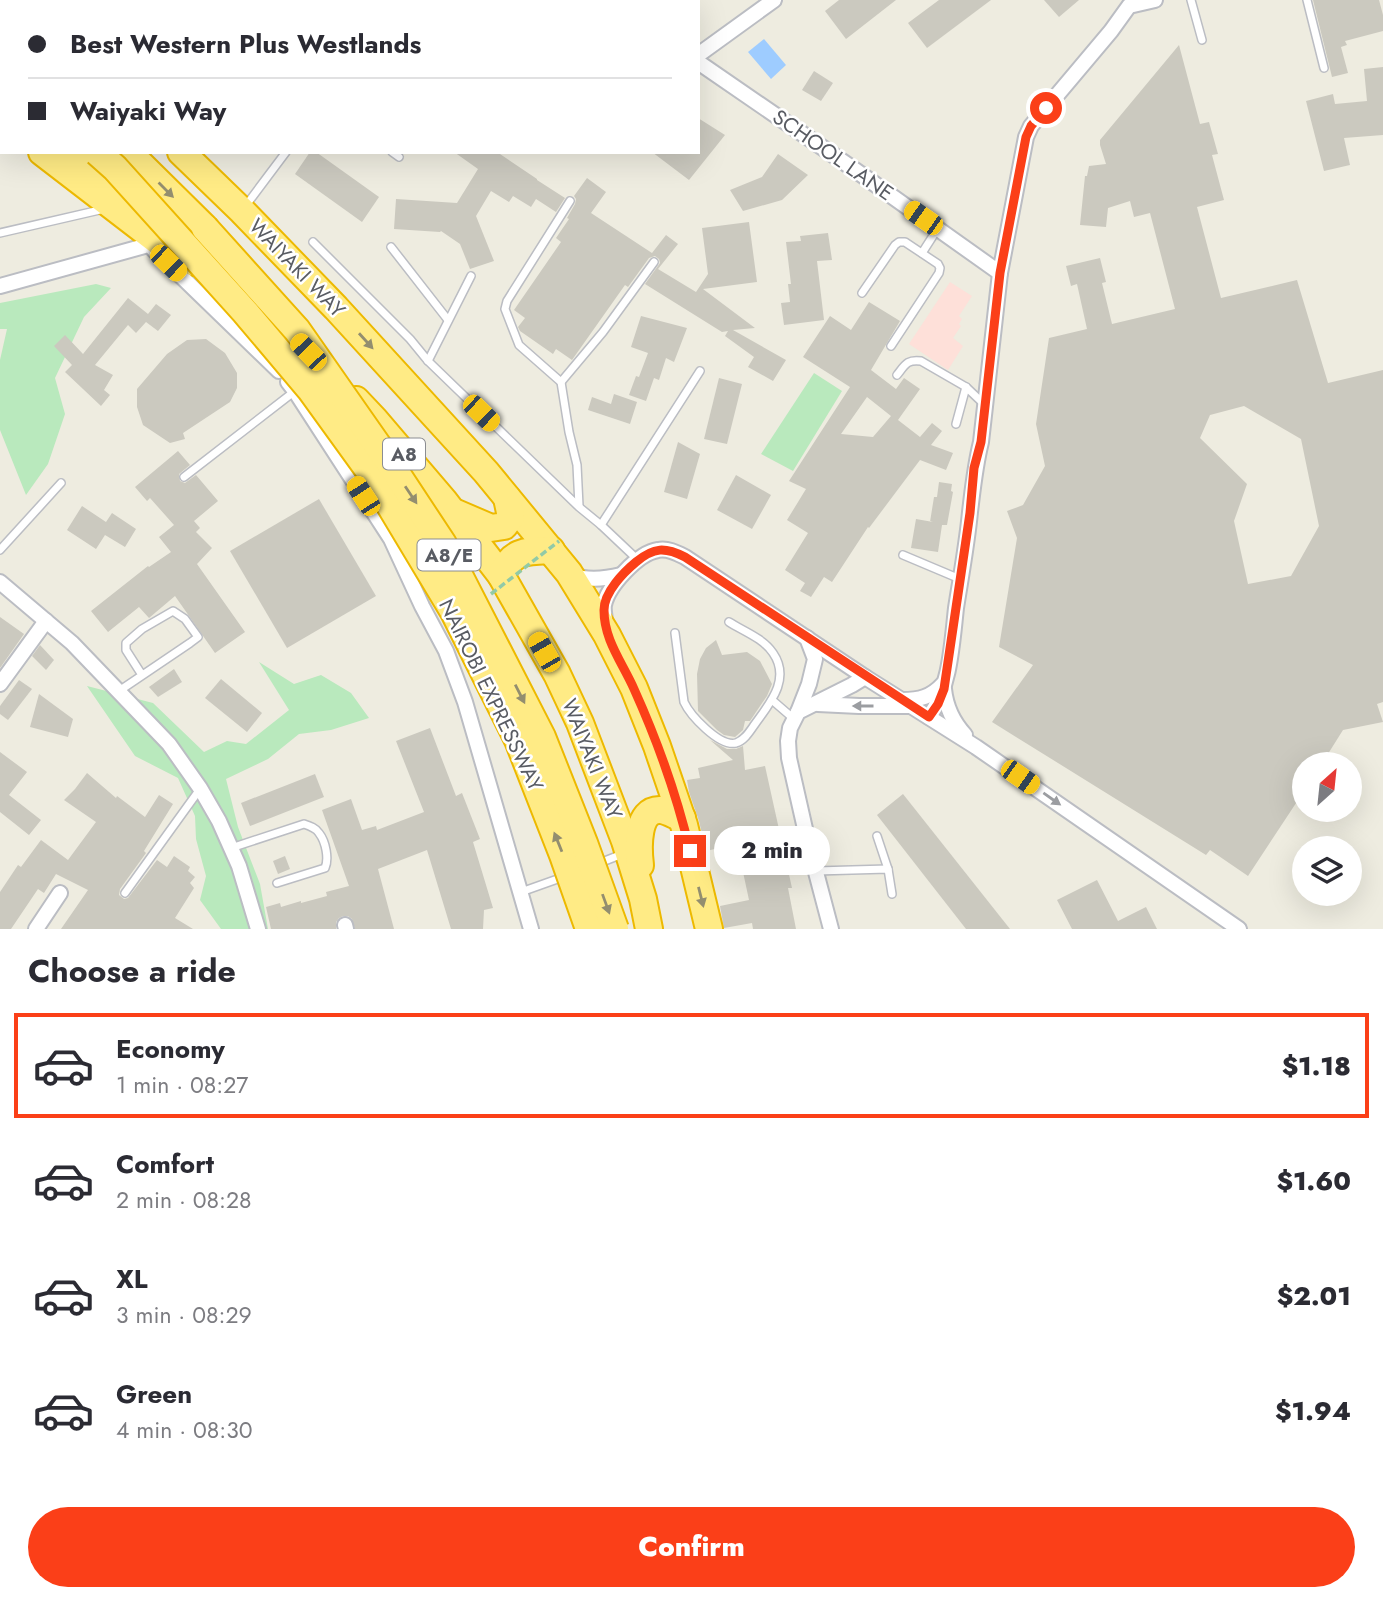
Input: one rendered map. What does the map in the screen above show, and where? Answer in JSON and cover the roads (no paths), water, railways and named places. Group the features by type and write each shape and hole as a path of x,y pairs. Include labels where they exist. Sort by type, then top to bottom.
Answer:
{"highway":[{"path":"46,154 154,244 192,262 216,261"},
{"name":"WAIYAKI WAY","path":"76,154 216,261 276,318 374,419 452,511 494,586 557,674 580,723 628,852 643,899 649,929"},
{"name":"NAIROBI EXPRESSWAY","path":"99,154 245,312 310,389 370,472 454,612 581,870 615,929"},
{"name":"NAIROBI EXPRESSWAY","path":"130,154 205,228 297,330 443,544 542,737 581,870 589,929"},
{"name":"WAIYAKI WAY","path":"183,154 345,318 507,498 555,546 607,635 634,688 682,818 709,929"},
{"path":"452,511 491,528 504,526 511,517 507,498"},
{"path":"494,586 508,561 526,551 555,546"},
{"path":"643,899 638,850 641,823 653,811 662,810 682,818"}],"street":[{"path":"700,54 774,0"},
{"path":"929,717 938,704 944,686 970,513 974,468 981,442 1000,273 1026,137 1031,126 1129,6 1145,1"},
{"name":"SCHOOL LANE","path":"700,63 1000,273"},
{"path":"0,286 154,244 279,371 295,391 391,539 446,651 465,702 531,929"},
{"path":"276,318 279,371"},
{"path":"607,635 604,607 621,575 639,560 659,550 672,551 685,557 864,677 976,747 1239,929"},
{"path":"569,573 580,578 595,579 621,575"},
{"path":"0,582 72,643 169,744 219,821 239,866 258,929"},
{"path":"0,684 46,621"},
{"path":"807,638 815,659 809,684 790,728 789,758 831,929"},
{"path":"796,716 864,677"},
{"path":"816,704 859,706 906,703 935,693 944,686"},
{"path":"944,686 948,710 958,727 976,747"},
{"path":"36,929 60,893"}],"lane":[{"path":"1191,0 1202,40"},
{"path":"1307,0 1324,68"},
{"path":"242,211 285,154"},
{"path":"570,201 507,301 505,309 519,345 561,382 577,465 579,507"},
{"path":"0,233 112,207"},
{"path":"922,253 938,228"},
{"path":"313,242 410,339 428,361 579,507 639,560"},
{"path":"862,293 899,242 905,242 938,264 939,273 891,346"},
{"path":"390,247 448,320"},
{"path":"561,382 603,332 654,262"},
{"path":"428,361 471,276"},
{"path":"898,375 908,362 920,362 966,387 985,405"},
{"path":"601,525 700,371"},
{"path":"956,424 966,387"},
{"path":"184,477 295,391"},
{"path":"0,550 61,483"},
{"path":"903,555 960,579"},
{"path":"119,691 142,676 198,636 185,619 173,611 142,629 126,643 126,650 142,676"},
{"path":"675,633 684,702 688,710 720,739 736,743 745,738 772,700 780,680 777,660 768,646 729,622"},
{"path":"772,700 796,716"},
{"path":"125,893 200,789"},
{"path":"231,848 304,824 318,831 328,860 325,869 277,883"},
{"path":"877,836 888,869 892,894"},
{"path":"521,892 628,852"},
{"path":"816,871 888,869"}],"water":[{"path":"764,39 786,65 771,79 748,52"}]}
